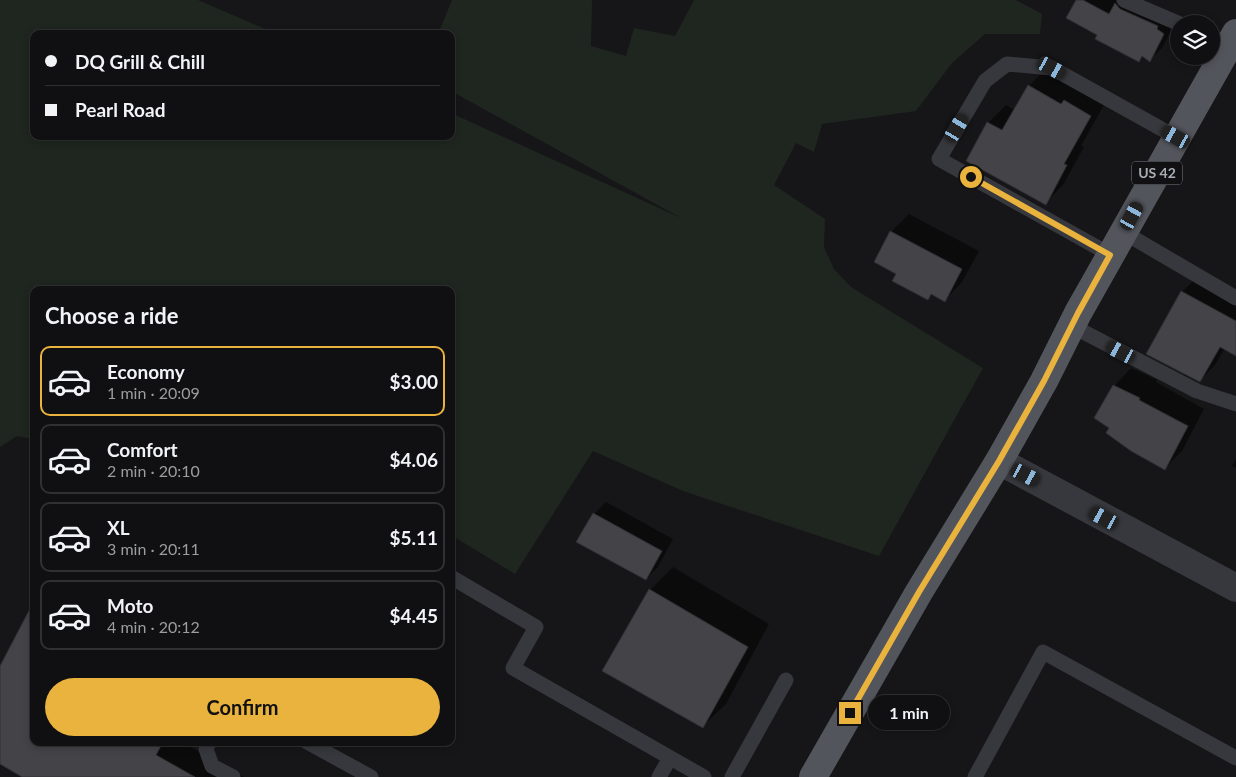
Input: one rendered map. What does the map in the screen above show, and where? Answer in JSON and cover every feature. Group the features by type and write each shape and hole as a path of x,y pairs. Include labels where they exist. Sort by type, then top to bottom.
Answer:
{"main road":[{"name":"US 42","path":"814,777 919,592 999,461 1044,381 1072,326 1176,137 1225,41"}],"street":[{"path":"999,461 1236,588"}],"lane":[{"path":"1124,0 1170,20"},
{"path":"1176,137 1052,68 1006,64 985,81 939,160 1236,298"},
{"path":"1072,326 1197,391 1236,404"},
{"path":"455,579 536,627 513,668 704,777"},
{"path":"975,777 1043,652 1236,758"},
{"path":"732,777 786,680"},
{"path":"207,746 206,749 212,766 233,777"},
{"path":"315,746 371,777"},
{"path":"660,777 670,758"}],"shaded area":[{"path":"0,0 198,0 268,30 30,30 30,140 455,140 455,115 681,218 455,93 455,30 440,30 452,0 592,0 591,46 626,56 634,28 675,36 694,0 1016,0 1042,14 1040,34 985,34 952,63 916,111 822,124 814,152 796,143 774,185 825,219 824,247 834,269 851,287 983,368 879,556 683,491 593,451 515,574 455,537 455,286 30,286 30,438 17,436 0,447"}],"building":[{"path":"1076,0 1083,0 1109,14 1115,3 1120,9 1158,26 1157,29 1164,34 1150,62 1142,56 1139,62 1095,39 1097,35 1066,18"},
{"path":"1028,85 1061,104 1064,100 1091,116 1064,164 1067,165 1046,205 966,161 987,122 1002,130"},
{"path":"890,231 962,269 945,302 931,294 928,300 892,281 896,274 874,262"},
{"path":"1181,291 1236,321 1236,356 1220,347 1200,382 1146,354"},
{"path":"1113,385 1140,398 1139,400 1188,426 1165,470 1131,451 1106,433 1109,428 1094,418"},
{"path":"593,513 662,551 646,580 576,542"},
{"path":"649,589 748,647 703,728 602,671"},
{"path":"30,609 30,746 161,746 156,755 195,777 22,777 0,764 0,666"}],"route":[{"path":"850,713 919,592 999,461 1044,381 1110,255 971,177"}]}
